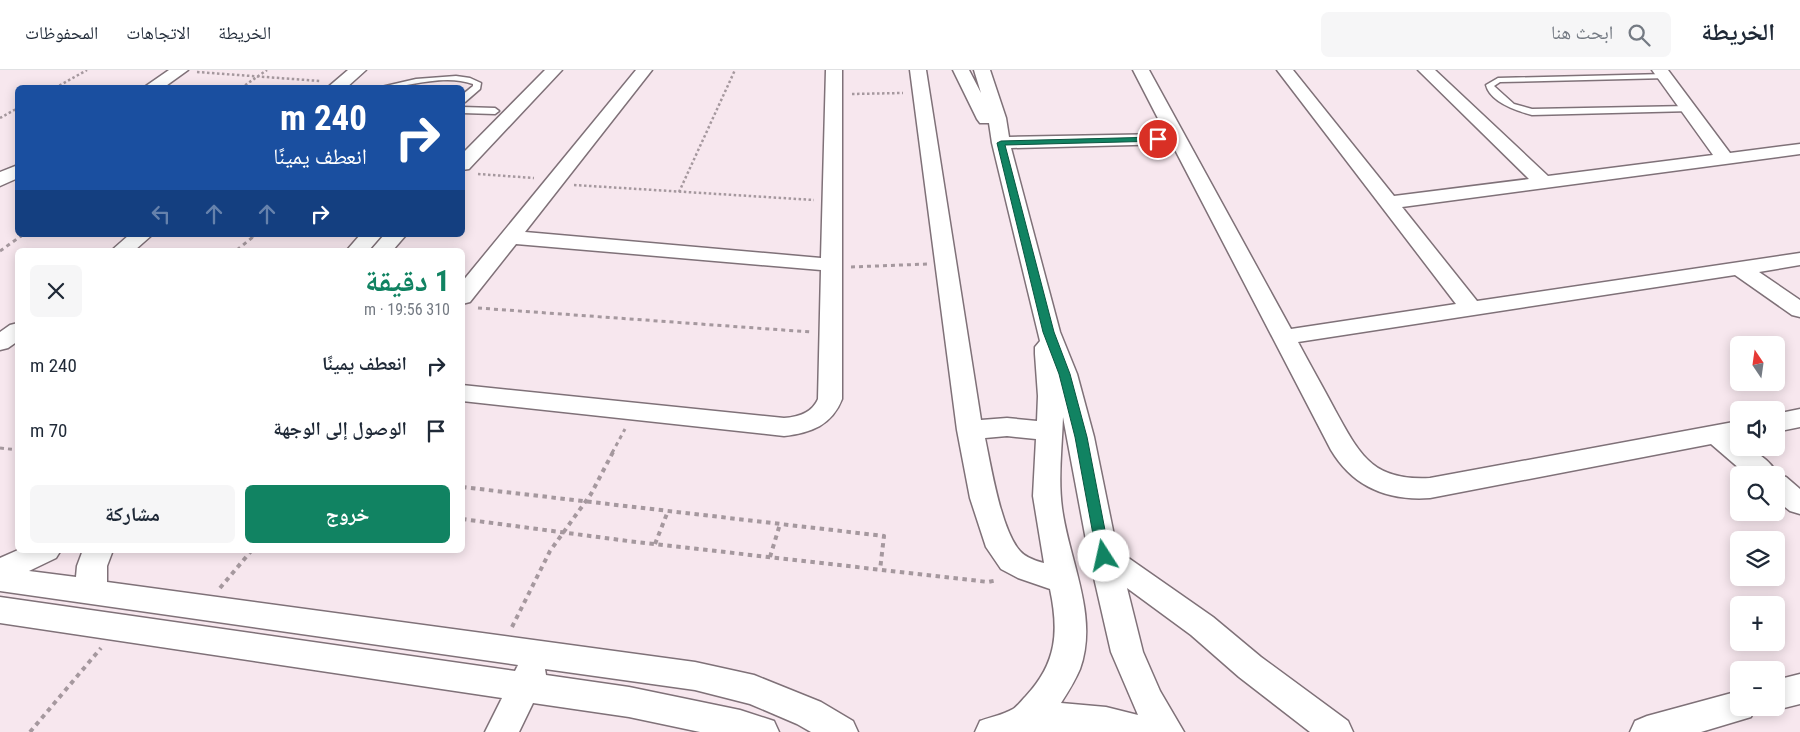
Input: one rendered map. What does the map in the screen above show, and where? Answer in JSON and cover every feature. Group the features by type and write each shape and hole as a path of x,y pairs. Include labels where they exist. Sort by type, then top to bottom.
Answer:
{"street":[{"path":"339,85 358,70"},
{"path":"465,141 536,70"},
{"path":"467,169 554,70"},
{"path":"468,303 511,236 644,70"},
{"path":"465,393 775,426 803,424 818,417 828,405 830,399 834,70"},
{"path":"961,70 1001,143"},
{"path":"982,70 997,118 1001,143 1048,332 1063,367 1081,437 1104,556 1127,652 1147,700 1167,732"},
{"path":"1141,70 1348,457 1355,465 1373,478 1396,487 1430,488 1727,432 1757,466"},
{"path":"1285,70 1471,308"},
{"path":"1426,70 1544,183"},
{"path":"157,85 179,71"},
{"path":"1663,73 1725,158"},
{"path":"920,81 945,263 978,476 992,522 1005,554 1020,566 1064,581"},
{"path":"1001,143 1178,139"},
{"path":"1388,203 1800,148"},
{"path":"0,180 15,172"},
{"path":"511,236 831,266"},
{"path":"125,248 139,237"},
{"path":"359,248 370,237"},
{"path":"384,248 394,237"},
{"path":"1283,337 1800,259"},
{"path":"1739,268 1800,310"},
{"path":"0,344 15,332"},
{"path":"1007,727 1042,705 1056,685 1066,663 1071,641 1071,619 1048,511 1046,461 1050,430 1050,400 1046,356 1048,332"},
{"path":"0,344 15,346"},
{"path":"1785,421 1800,418"},
{"path":"970,430 1008,427 1050,430"},
{"path":"1785,492 1800,504"},
{"path":"0,571 39,553"},
{"path":"95,592 91,582 91,570 97,553"},
{"path":"1104,556 1202,626 1250,667 1336,732"},
{"path":"0,579 725,682 782,700 841,732"},
{"path":"0,610 629,702 756,731"},
{"path":"502,732 541,656"},
{"path":"1785,693 1800,689"},
{"path":"1647,732 1730,709"},
{"path":"1007,727 1061,718 1101,721 1142,732"}],"lane":[{"path":"1663,73 1498,80 1490,84 1491,89 1512,106 1532,112 1689,108"},
{"path":"397,85 434,78 470,80 477,83 477,87 465,97"},
{"path":"465,110 495,111"}],"path":[{"path":"60,85 87,70"},
{"path":"245,85 267,70"},
{"path":"679,192 735,70"},
{"path":"179,71 258,76 339,85"},
{"path":"833,95 920,81"},
{"path":"0,118 15,110"},
{"path":"467,169 555,182 832,201"},
{"path":"0,251 20,237"},
{"path":"239,248 253,237"},
{"path":"831,266 945,263"},
{"path":"468,303 831,333"},
{"path":"501,650 550,551 562,532 586,502 628,424 597,421 604,408"},
{"path":"0,448 15,450"},
{"path":"465,487 884,536 880,570"},
{"path":"655,544 668,511"},
{"path":"465,519 655,544 988,582 1001,579 1020,566"},
{"path":"770,557 780,524"},
{"path":"30,732 118,628"}],"route":[{"path":"1104,556 1081,437 1065,374 1048,332 1001,143 1158,139"}]}
